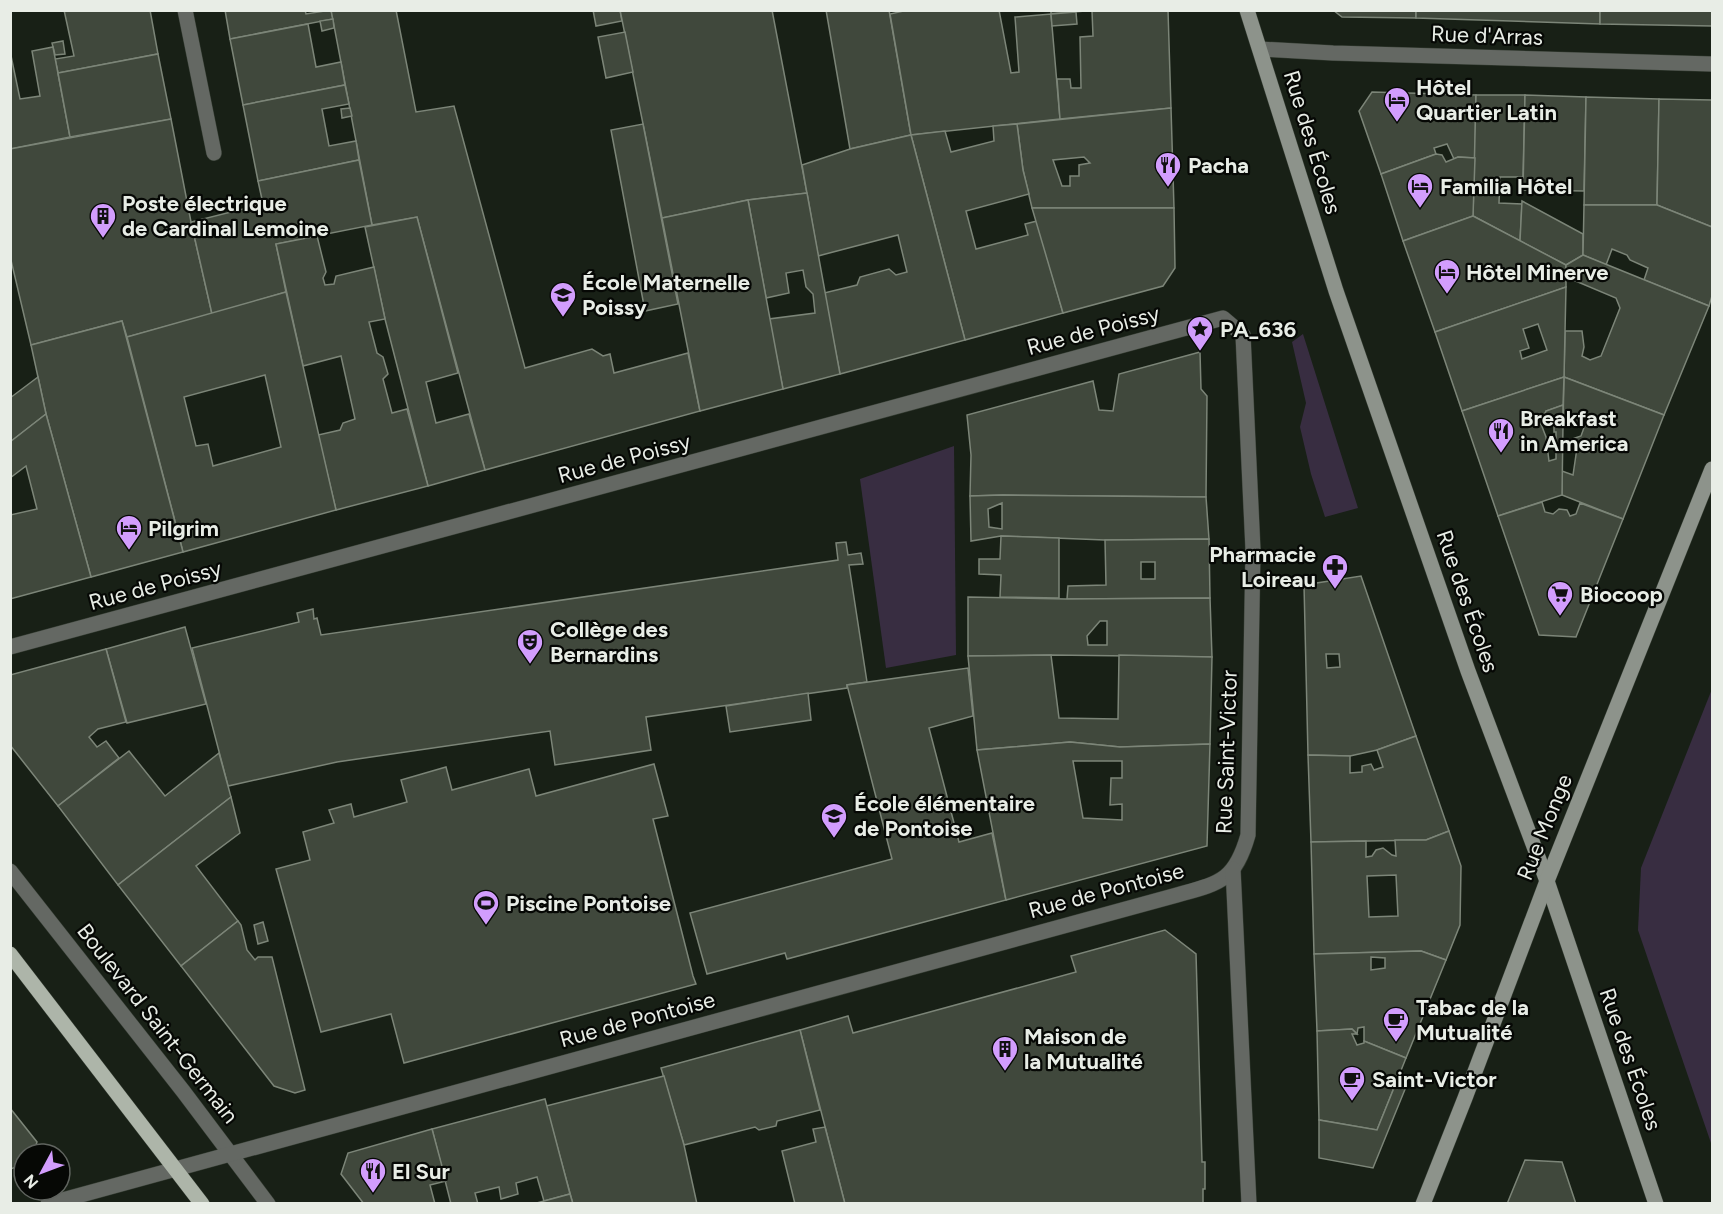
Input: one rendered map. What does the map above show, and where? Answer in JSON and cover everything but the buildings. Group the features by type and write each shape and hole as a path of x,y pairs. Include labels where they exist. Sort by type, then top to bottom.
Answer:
{"main road":[{"path":"10,954 202,1203"}],"street":[{"path":"185,10 214,153"},
{"name":"Rue des Écoles","path":"1247,10 1336,291 1468,671 1547,881 1656,1203"},
{"name":"Rue d'Arras","path":"1260,49 1713,64"},
{"name":"Rue de Poissy","path":"10,647 1223,318 1243,335"},
{"name":"Rue Saint-Victor","path":"1243,335 1253,550 1252,691 1248,835 1242,856 1233,869 1249,1203"},
{"name":"Rue Monge","path":"1423,1203 1547,881 1713,469"},
{"name":"Rue de Pontoise","path":"48,1203 1205,887 1225,878 1233,869"},
{"name":"Boulevard Saint-Germain","path":"10,871 268,1203"}],"shaded area":[{"path":"1303,334 1358,508 1325,517 1311,474 1300,427 1306,403 1292,342"},
{"path":"954,446 956,655 886,668 860,479"},
{"path":"1712,689 1712,1146 1638,930 1641,868"}],"place":[{"name":"Hôtel Quartier Latin","path":"1397,123"},
{"name":"Pacha","path":"1168,188"},
{"name":"Familia Hôtel","path":"1420,209"},
{"name":"Poste électrique de Cardinal Lemoine","path":"103,239"},
{"name":"Hôtel Minerve","path":"1447,295"},
{"name":"École Maternelle Poissy","path":"563,318"},
{"name":"PA_636","path":"1200,352"},
{"name":"Breakfast in America","path":"1501,454"},
{"name":"Pilgrim","path":"129,551"},
{"name":"Pharmacie Loireau","path":"1335,590"},
{"name":"Biocoop","path":"1560,617"},
{"name":"Collège des Bernardins","path":"530,665"},
{"name":"École élémentaire de Pontoise","path":"834,839"},
{"name":"Piscine Pontoise","path":"486,926"},
{"name":"Tabac de la Mutualité","path":"1396,1043"},
{"name":"Maison de la Mutualité","path":"1005,1072"},
{"name":"Saint-Victor","path":"1352,1102"},
{"name":"El Sur","path":"373,1194"}]}
